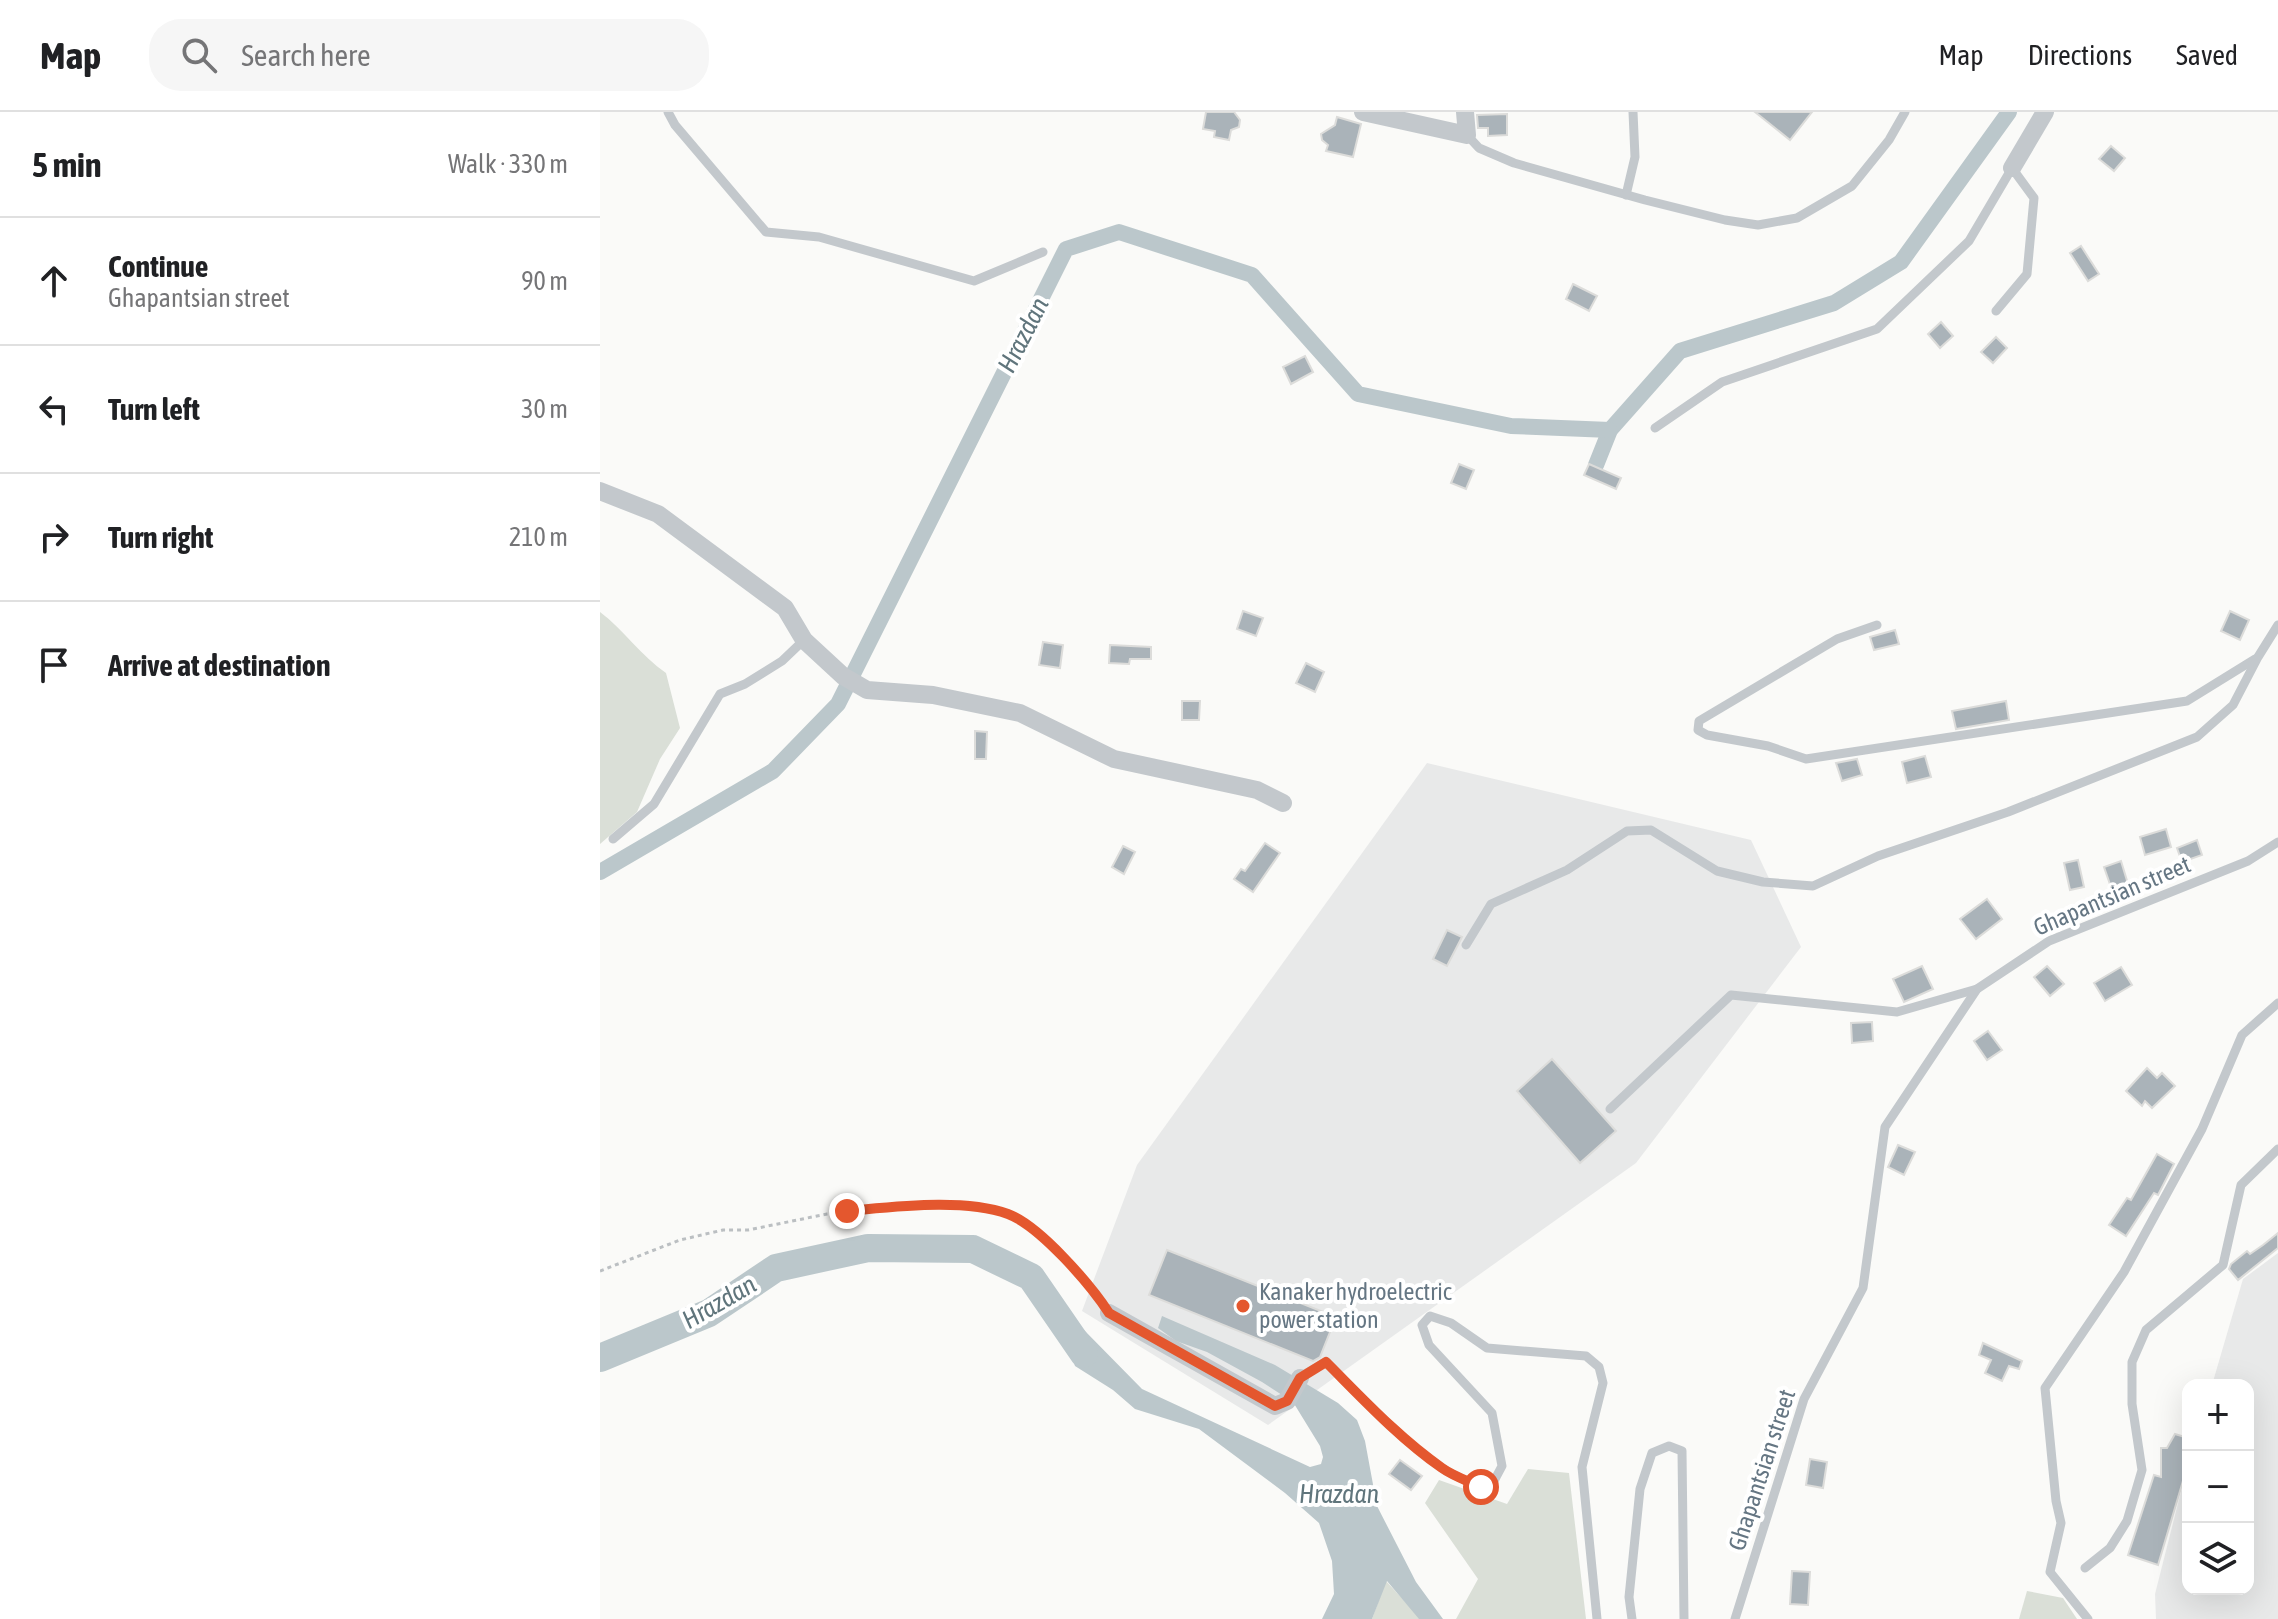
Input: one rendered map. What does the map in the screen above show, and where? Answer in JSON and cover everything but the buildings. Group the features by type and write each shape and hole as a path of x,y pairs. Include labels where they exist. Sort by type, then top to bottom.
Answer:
{"street":[{"path":"1363,112 1467,135 1465,112"},
{"path":"2012,168 2045,112"},
{"path":"600,491 658,514 785,608 804,640 843,676 867,690 933,695 1020,713 1114,759 1257,790 1283,803"},
{"path":"1109,1313 1275,1406 1287,1401 1300,1378"}],"lane":[{"path":"668,112 675,125 766,232 819,237 974,281 1043,252"},
{"path":"1626,195 1635,157 1633,112"},
{"path":"1467,135 1479,148 1514,163 1626,195 1725,220 1758,225 1797,218 1852,186 1889,140 1905,112"},
{"path":"1655,428 1722,382 1877,329 1969,241 2012,168 2034,198 2029,266 2024,280 1996,311"},
{"path":"1877,625 1837,639 1699,721 1698,730 1707,735 1768,746 1806,759 2187,701 2258,657"},
{"path":"1466,945 1491,904 1567,870 1627,831 1651,830 1717,871 1763,882 1813,886 1878,856 2008,812 2197,737 2233,705 2278,625"},
{"path":"613,839 654,804 720,694 745,684 782,661 804,640"},
{"name":"Ghapantsian street","path":"1735,1619 1804,1399 1863,1288 1885,1127 1977,989 2049,941 2248,861 2278,842"},
{"path":"1610,1109 1731,995 1897,1012 1977,989"},
{"path":"2088,1619 2050,1572 2061,1523 2045,1388 2124,1272 2202,1129 2242,1035 2278,1003"},
{"path":"2085,1568 2110,1548 2127,1521 2142,1470 2132,1404 2132,1362 2146,1330 2223,1265 2241,1185 2278,1149"},
{"path":"1300,1378 1326,1362 1373,1409 1444,1470 1481,1487 1494,1481 1502,1466 1492,1413 1429,1345 1422,1325 1430,1316 1451,1323 1487,1348 1586,1356 1599,1367 1603,1383 1582,1467 1597,1619"},
{"path":"1632,1619 1629,1597 1640,1489 1652,1453 1669,1446 1682,1451 1684,1619"}],"path":[{"path":"600,1271 680,1240 723,1230 748,1230 827,1214 922,1204 983,1209 1009,1215 1030,1229 1094,1290 1109,1313"}],"shaded area":[{"path":"600,612 666,673 680,728 660,759 637,812 600,844"},
{"path":"1427,763 1751,840 1801,947 1636,1163 1268,1425 1082,1311 1137,1165"},
{"path":"2278,1253 2278,1619 2156,1619 2155,1594 2182,1488 2182,1595 2254,1595 2254,1379 2214,1379 2243,1279"},
{"path":"1528,1469 1569,1473 1586,1619 1456,1619 1478,1579 1425,1503 1439,1480 1507,1504"},
{"path":"1386,1581 1419,1617 1419,1619 1372,1619"},
{"path":"2027,1591 2063,1598 2077,1619 2019,1619"}],"water":[{"name":"Hrazdan","path":"1162,1316 1275,1365 1338,1403 1357,1420 1365,1441 1377,1506 1416,1582 1443,1619 1419,1619 1387,1581 1372,1619 1322,1619 1334,1594 1332,1561 1319,1523 1285,1493 1199,1429 1135,1409 1113,1390 1075,1366 1061,1323 1084,1330 1142,1389 1310,1467 1321,1464 1320,1446 1293,1402 1207,1352 1176,1341 1158,1328"}],"waterway":[{"path":"1596,465 1610,430 1680,351 1834,303 1901,262 2009,112"},
{"name":"Hrazdan","path":"600,872 773,771 838,704 1066,249 1119,232 1252,275 1358,394 1511,426 1610,430"},
{"name":"Hrazdan","path":"600,1358 709,1313 776,1268 868,1248 973,1249 1031,1277 1084,1354"}],"place":[{"name":"Kanaker hydroelectric power station","path":"1243,1306"}],"route":[{"path":"847,1211 922,1204 983,1209 1009,1215 1046,1242 1068,1263 1094,1290 1109,1313 1275,1406 1287,1401 1300,1378 1326,1362 1373,1409 1444,1470 1481,1487"}]}
